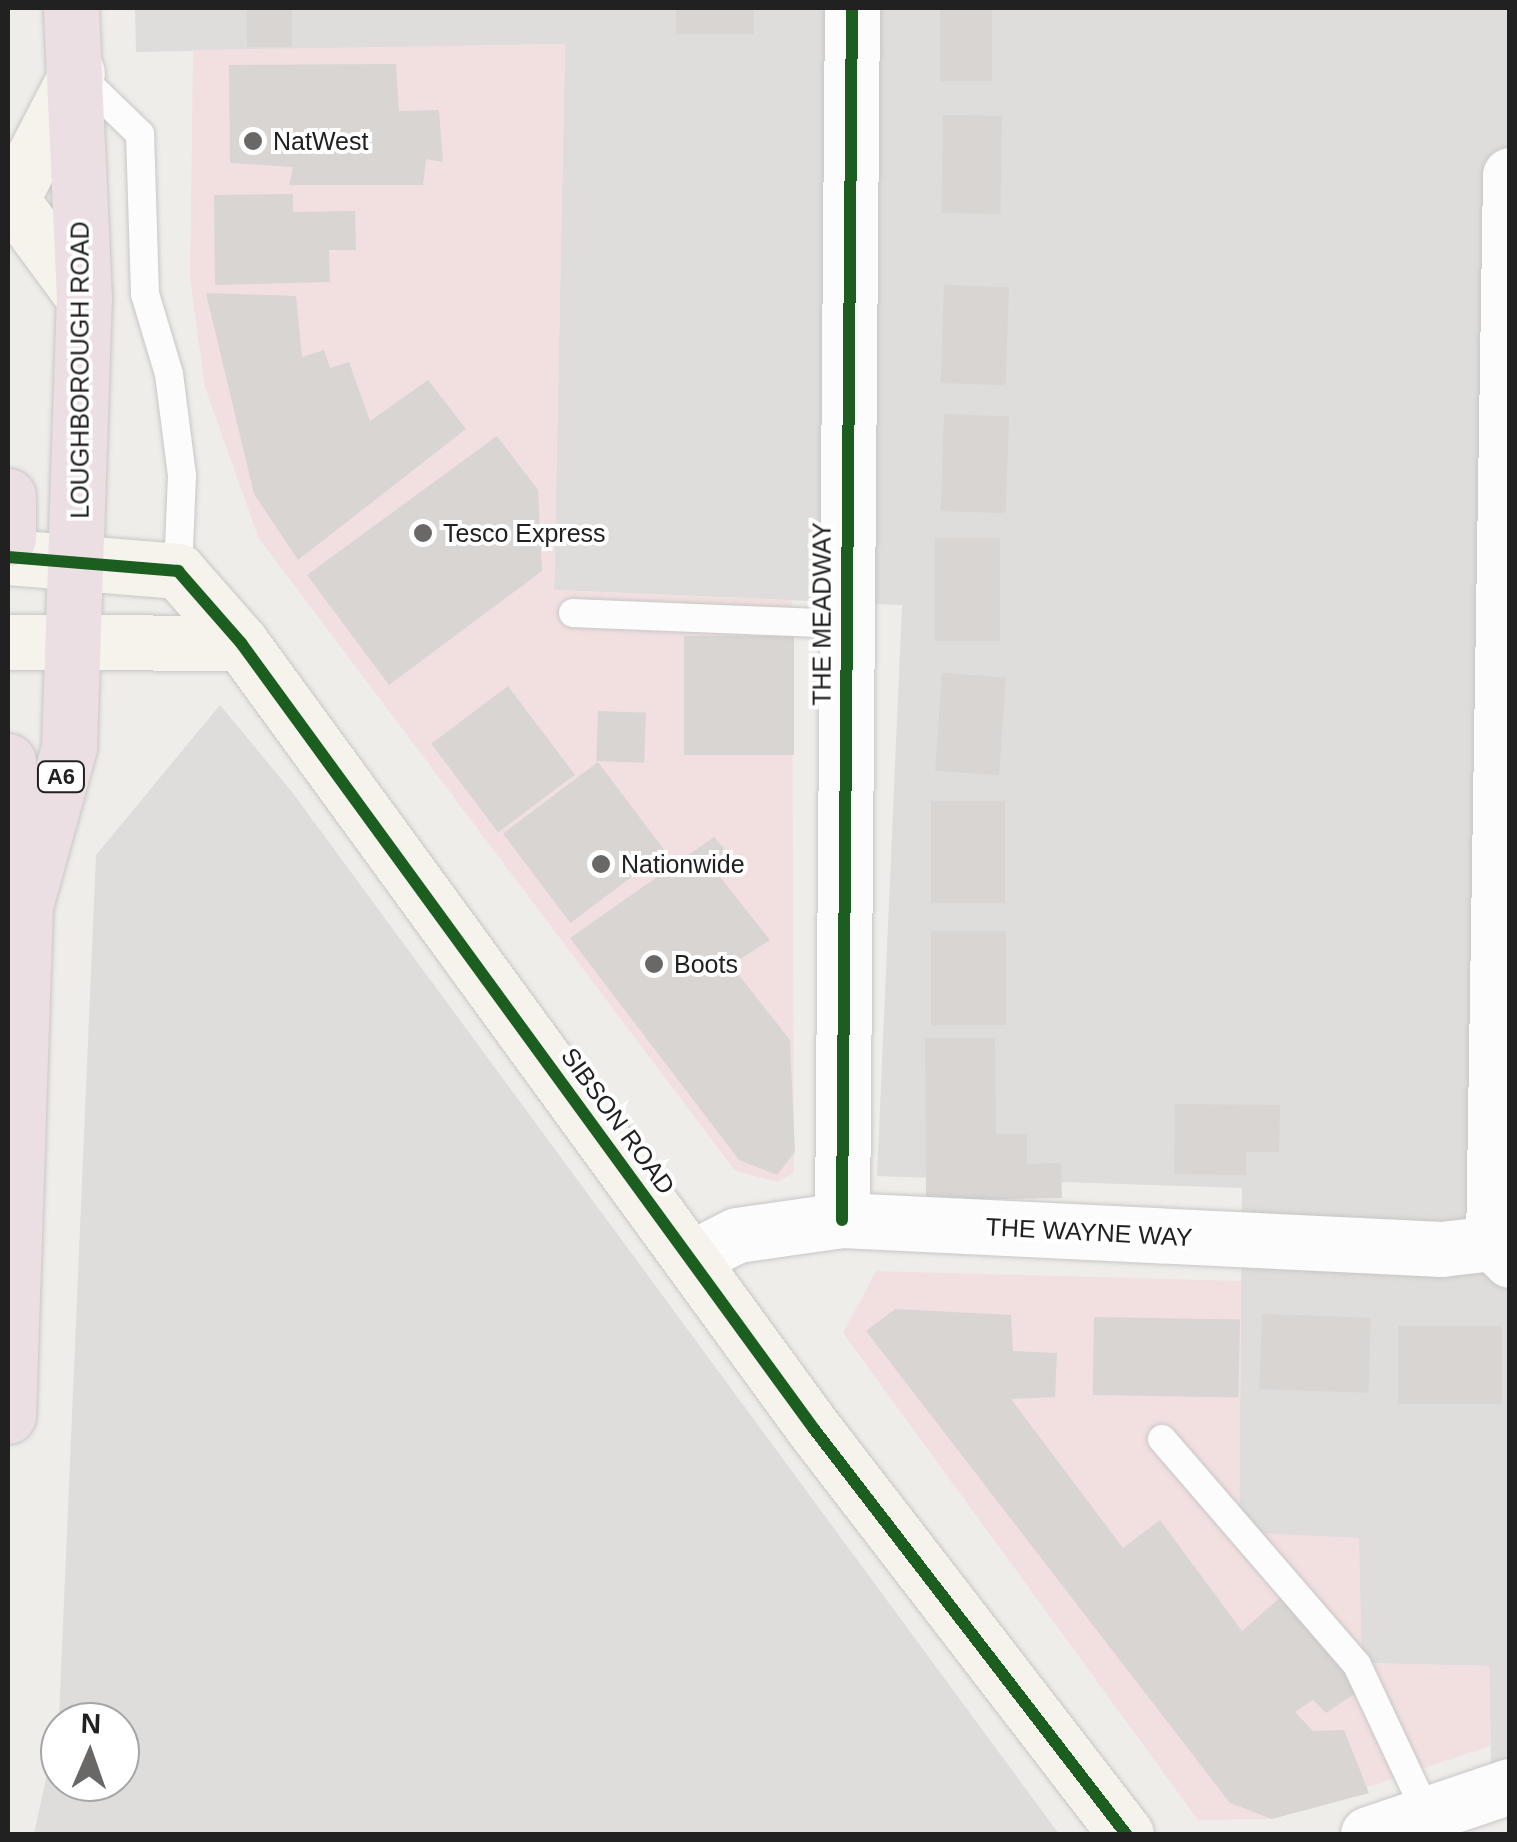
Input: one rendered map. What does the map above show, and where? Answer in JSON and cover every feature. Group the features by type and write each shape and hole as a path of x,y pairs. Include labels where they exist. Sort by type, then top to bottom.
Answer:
{"highway":[{"name":"LOUGHBOROUGH ROAD","path":"25,906 69,747 84,298 77,73 71,8"},
{"path":"8,496 8,538"},
{"name":"LOUGHBOROUGH ROAD","path":"8,761 25,906 8,1416"}],"street":[{"name":"THE MEADWAY","path":"842,1220 852,8"},
{"path":"77,73 9,200 84,298"},
{"path":"1501,1252 1510,175"},
{"path":"8,557 178,571"},
{"name":"SIBSON ROAD","path":"178,571 241,643 691,1258 1126,1834"},
{"path":"8,642 73,644 142,636 241,643"},
{"name":"THE WAYNE WAY","path":"691,1258 737,1235 842,1220 1501,1252"},
{"path":"1368,1834 1510,1786"}],"lane":[{"path":"77,73 140,134 145,294 169,374 183,492 178,571"},
{"path":"573,613 844,624"},
{"path":"1162,1440 1357,1665 1428,1816"}],"shaded area":[{"path":"135,8 1509,8 1509,1810 1492,1815 1489,1666 1361,1663 1239,1532 1242,1188 877,1176 902,605 554,590 565,44 136,52"},
{"path":"565,44 554,590 792,600 794,1172 778,1182 735,1171 258,537 205,387 190,279 193,50"},
{"path":"220,705 292,792 1059,1834 34,1834 41,1802 140,1802 140,1702 60,1702 96,855"},
{"path":"876,1271 1241,1281 1239,1532 1359,1538 1362,1663 1489,1666 1490,1746 1272,1819 1198,1820 843,1333"}],"building":[{"path":"247,8 292,8 292,47 247,47"},
{"path":"676,8 754,8 754,34 676,34"},
{"path":"940,8 992,8 992,81 940,81"},
{"path":"396,64 399,111 439,110 443,162 426,159 423,185 289,185 293,167 230,163 229,65"},
{"path":"943,115 1002,116 1000,214 941,213"},
{"path":"293,194 293,212 355,211 356,250 329,250 330,282 215,285 214,195"},
{"path":"944,285 1009,287 1006,385 941,383"},
{"path":"206,293 296,296 302,357 324,350 330,368 349,362 370,421 428,380 466,429 298,560 254,494"},
{"path":"944,414 1009,416 1006,513 941,511"},
{"path":"497,436 538,490 542,571 389,685 307,575"},
{"path":"935,538 1000,538 1000,641 935,641"},
{"path":"684,636 794,636 794,755 684,755"},
{"path":"942,673 1006,677 999,775 935,771"},
{"path":"508,686 575,775 498,832 431,744"},
{"path":"598,711 646,713 644,763 596,761"},
{"path":"598,762 665,851 570,923 503,834"},
{"path":"931,801 1005,801 1005,903 931,903"},
{"path":"714,837 736,862 717,873 770,940 731,965 790,1040 795,1152 777,1175 739,1160 570,938"},
{"path":"931,931 1006,931 1006,1025 931,1025"},
{"path":"925,1038 995,1038 996,1134 1027,1134 1027,1164 1061,1163 1062,1198 926,1200"},
{"path":"1175,1104 1280,1105 1279,1152 1246,1152 1246,1175 1174,1174"},
{"path":"895,1309 1011,1315 1013,1351 1057,1353 1055,1397 1011,1399 1123,1548 1160,1520 1242,1631 1281,1597 1362,1689 1326,1713 1313,1700 1295,1712 1313,1731 1344,1730 1369,1793 1272,1819 1230,1803 866,1331"},
{"path":"1262,1314 1371,1318 1368,1393 1259,1389"},
{"path":"1094,1317 1240,1320 1239,1398 1093,1395"},
{"path":"1398,1326 1502,1326 1502,1404 1398,1404"}],"cycle path":[{"path":"842,1220 852,8"},
{"path":"8,557 178,571 241,643 814,1429 1126,1834"}],"place":[{"name":"NatWest","path":"253,141"},
{"name":"Tesco Express","path":"423,533"},
{"name":"Nationwide","path":"601,864"},
{"name":"Boots","path":"654,964"}]}
